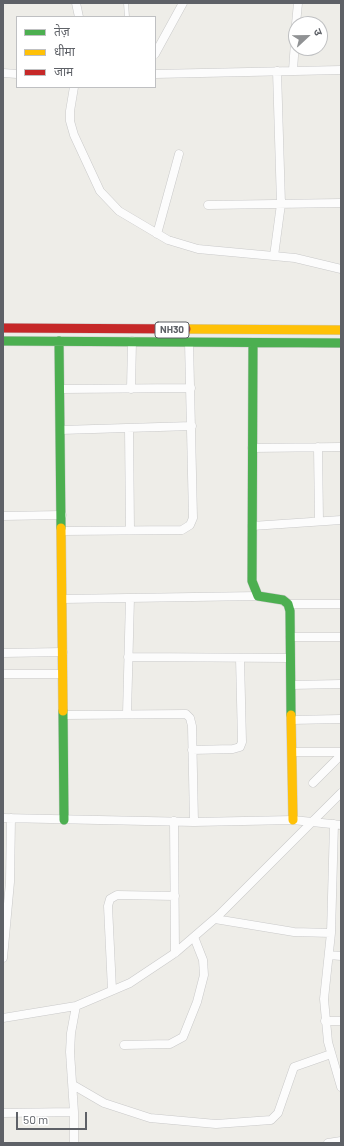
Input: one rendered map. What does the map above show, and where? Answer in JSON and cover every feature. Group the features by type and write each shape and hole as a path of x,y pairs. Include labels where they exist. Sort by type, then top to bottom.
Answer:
{"main road":[{"name":"NH30","path":"3,328 341,330"},
{"name":"NH30","path":"3,341 341,343"},
{"path":"59,341 61,389 64,820"},
{"path":"253,343 252,580 258,596 283,600 288,604 290,637 293,820"}],"street":[{"path":"76,3 79,16"},
{"path":"156,52 183,3"},
{"path":"297,16 298,3"},
{"path":"293,70 294,56"},
{"path":"156,74 341,70"},
{"path":"274,256 281,204 277,71"},
{"path":"3,73 16,74"},
{"path":"74,88 70,121 79,148 100,191 118,211 168,240 198,249 274,256 318,262 341,269"},
{"path":"157,234 179,154"},
{"path":"208,205 341,203"},
{"path":"131,388 132,341"},
{"path":"62,531 182,530 187,528 192,522 192,426 188,342"},
{"path":"61,389 191,388"},
{"path":"61,430 192,426"},
{"path":"129,428 130,530"},
{"path":"318,447 319,521"},
{"path":"252,448 341,447"},
{"path":"3,516 62,515"},
{"path":"252,526 341,520"},
{"path":"63,599 258,596"},
{"path":"127,714 130,598"},
{"path":"288,604 341,604"},
{"path":"290,637 341,637"},
{"path":"3,653 63,652"},
{"path":"128,657 290,658"},
{"path":"192,750 233,749 240,747 242,742 240,658"},
{"path":"3,674 62,674"},
{"path":"291,685 341,684"},
{"path":"64,715 186,714 190,718 192,726 194,822"},
{"path":"291,720 341,719"},
{"path":"292,752 341,753"},
{"path":"313,783 341,753"},
{"path":"3,1018 76,1006 130,983 175,953 214,919 341,793"},
{"path":"3,958 5,909 10,882 7,818 194,822 293,820 313,821 338,825 331,933 324,999 325,1021 331,1054 341,1087"},
{"path":"174,821 175,953"},
{"path":"112,990 108,906 110,899 117,895 175,896"},
{"path":"332,914 341,915"},
{"path":"214,919 294,932 331,933"},
{"path":"124,1045 170,1044 183,1038 197,1002 204,975 203,960 194,937"},
{"path":"329,955 341,956"},
{"path":"74,1143 71,1033 76,1006"},
{"path":"325,1021 341,1021"},
{"path":"72,1085 104,1103 150,1118 216,1124 271,1120 278,1113 294,1067 331,1054"},
{"path":"3,1113 74,1112"},
{"path":"328,1143 341,1141"}],"lane":[{"path":"126,3 127,16"}],"traffic: fast":[{"path":"3,341 341,343"},
{"path":"59,341 61,528"},
{"path":"253,343 252,581 258,596 283,600 288,604 290,611 291,715"},
{"path":"63,711 64,820"}],"traffic: slow":[{"path":"186,329 341,330"},
{"path":"61,528 63,711"},
{"path":"291,715 293,820"}],"traffic: jam":[{"path":"3,328 186,329"}]}
